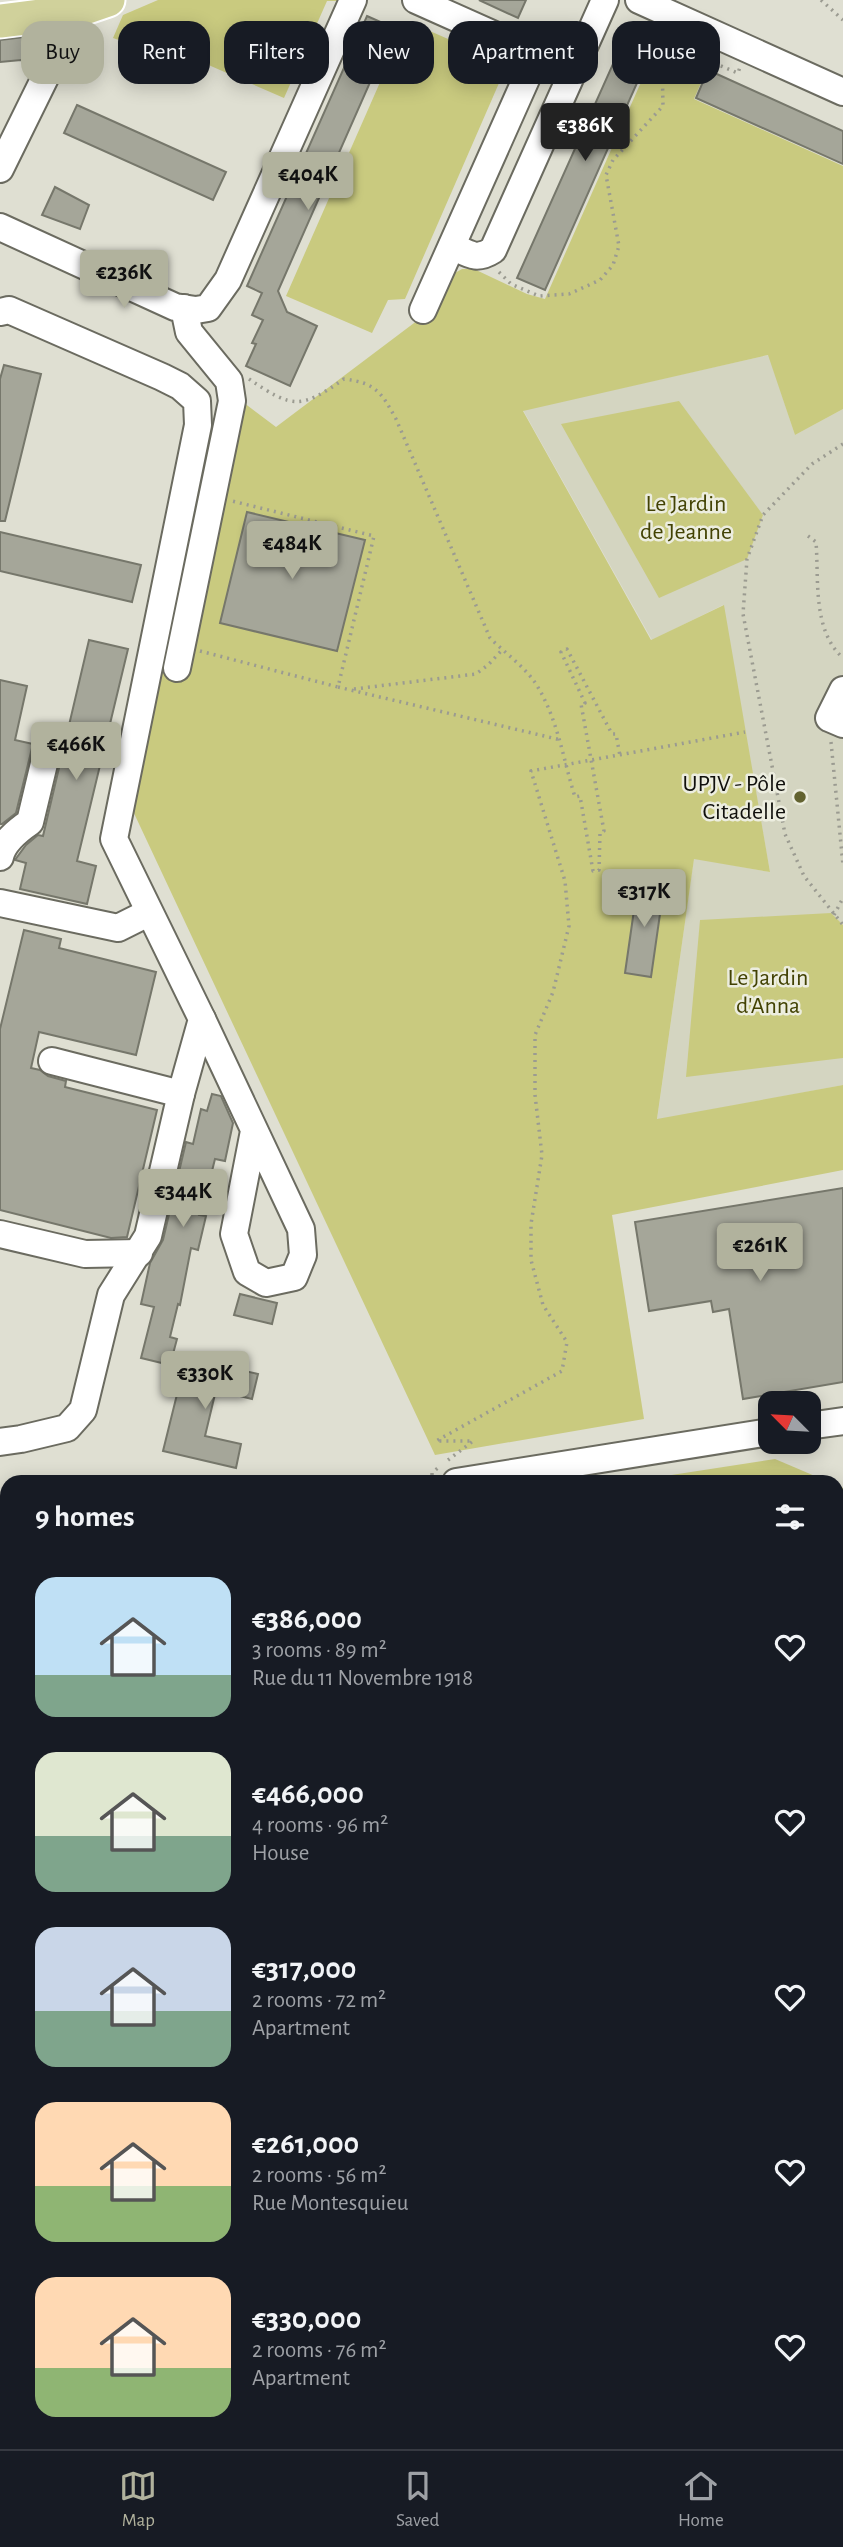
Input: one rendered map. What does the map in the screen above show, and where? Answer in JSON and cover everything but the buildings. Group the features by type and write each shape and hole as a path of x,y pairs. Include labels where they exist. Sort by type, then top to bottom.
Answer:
{"main road":[{"path":"0,21 73,12 108,0"}],"street":[{"path":"0,227 175,307 195,310 208,308 228,280 354,0"},
{"path":"415,0 510,42 524,51 529,62 527,77 424,310"},
{"path":"452,246 472,256 483,257 493,250 605,0"},
{"path":"639,0 843,92"},
{"path":"0,169 65,37 73,12"},
{"path":"184,309 190,332 229,381 232,401 186,659"},
{"path":"0,312 9,310 162,377 180,386 197,401 198,425 114,839 302,1229 303,1255 295,1277 266,1283 247,1272 234,1234 254,1131"},
{"path":"836,721 843,690"},
{"path":"0,857 16,832 30,822 47,751"},
{"path":"0,903 118,928 148,913"},
{"path":"0,1442 67,1428 83,1410 111,1295 148,1236 181,1094 202,1019"},
{"path":"52,1060 181,1094"},
{"path":"0,1234 85,1254 139,1253"},
{"path":"821,1424 843,1421"},
{"path":"500,1475 758,1434"}],"path":[{"path":"821,0 843,20"},
{"path":"483,257 511,284 539,296 569,294 600,280 612,264 619,246 606,175 613,160 663,106 662,58 677,48 738,73 748,49"},
{"path":"241,372 278,398 297,404 318,397 344,379 361,381 381,391 396,419 490,638 517,662 536,684 561,740 565,766 575,797 580,796 593,871 599,870 600,833 604,831 581,704 585,703 561,652 567,649 612,734 616,734 620,756"},
{"path":"843,444 811,464 763,514 747,559 743,614 785,834 804,876 843,925"},
{"path":"226,500 374,536 338,687"},
{"path":"808,536 816,541 818,598 824,625 834,649 843,658"},
{"path":"351,690 476,674 502,650"},
{"path":"186,659 338,687 561,740"},
{"path":"836,721 843,865"},
{"path":"432,1475 473,1441 436,1441 562,1371 567,1342 543,1305 531,1260 531,1224 542,1155 536,1095 535,1035 553,992 569,926 565,881 531,771 745,732"},
{"path":"834,915 843,898"}],"shaded area":[{"name":"UPJV - Pôle Citadelle","path":"769,355 795,435 843,409 843,1085 657,1120 694,858 770,872 723,605 652,640 523,410"}],"green space":[{"path":"158,0 339,0 327,1 318,21 224,21 224,72 210,66 210,21 120,21 123,15"},
{"path":"118,26 118,40 113,38"},
{"path":"434,33 448,39 448,84 499,84 405,299 388,300 372,333 286,296 379,84 434,84"},
{"path":"252,84 290,84 284,98"},
{"path":"640,84 701,84 694,99 843,166 843,409 795,435 768,355 523,411 651,640 724,605 770,872 694,859 657,1119 843,1085 843,1170 612,1215 644,1419 435,1455 132,809 223,387 276,427 426,314 442,295 453,274 462,269 474,269 527,294 545,299"},
{"name":"Le Jardin de Jeanne","path":"679,401 763,515 747,559 659,598 561,424"},
{"name":"Le Jardin d'Anna","path":"831,913 843,925 843,1058 686,1077 700,920"},
{"path":"775,1459 813,1475 671,1475"}],"place":[{"name":"UPJV - Pôle Citadelle","path":"800,797"}]}
